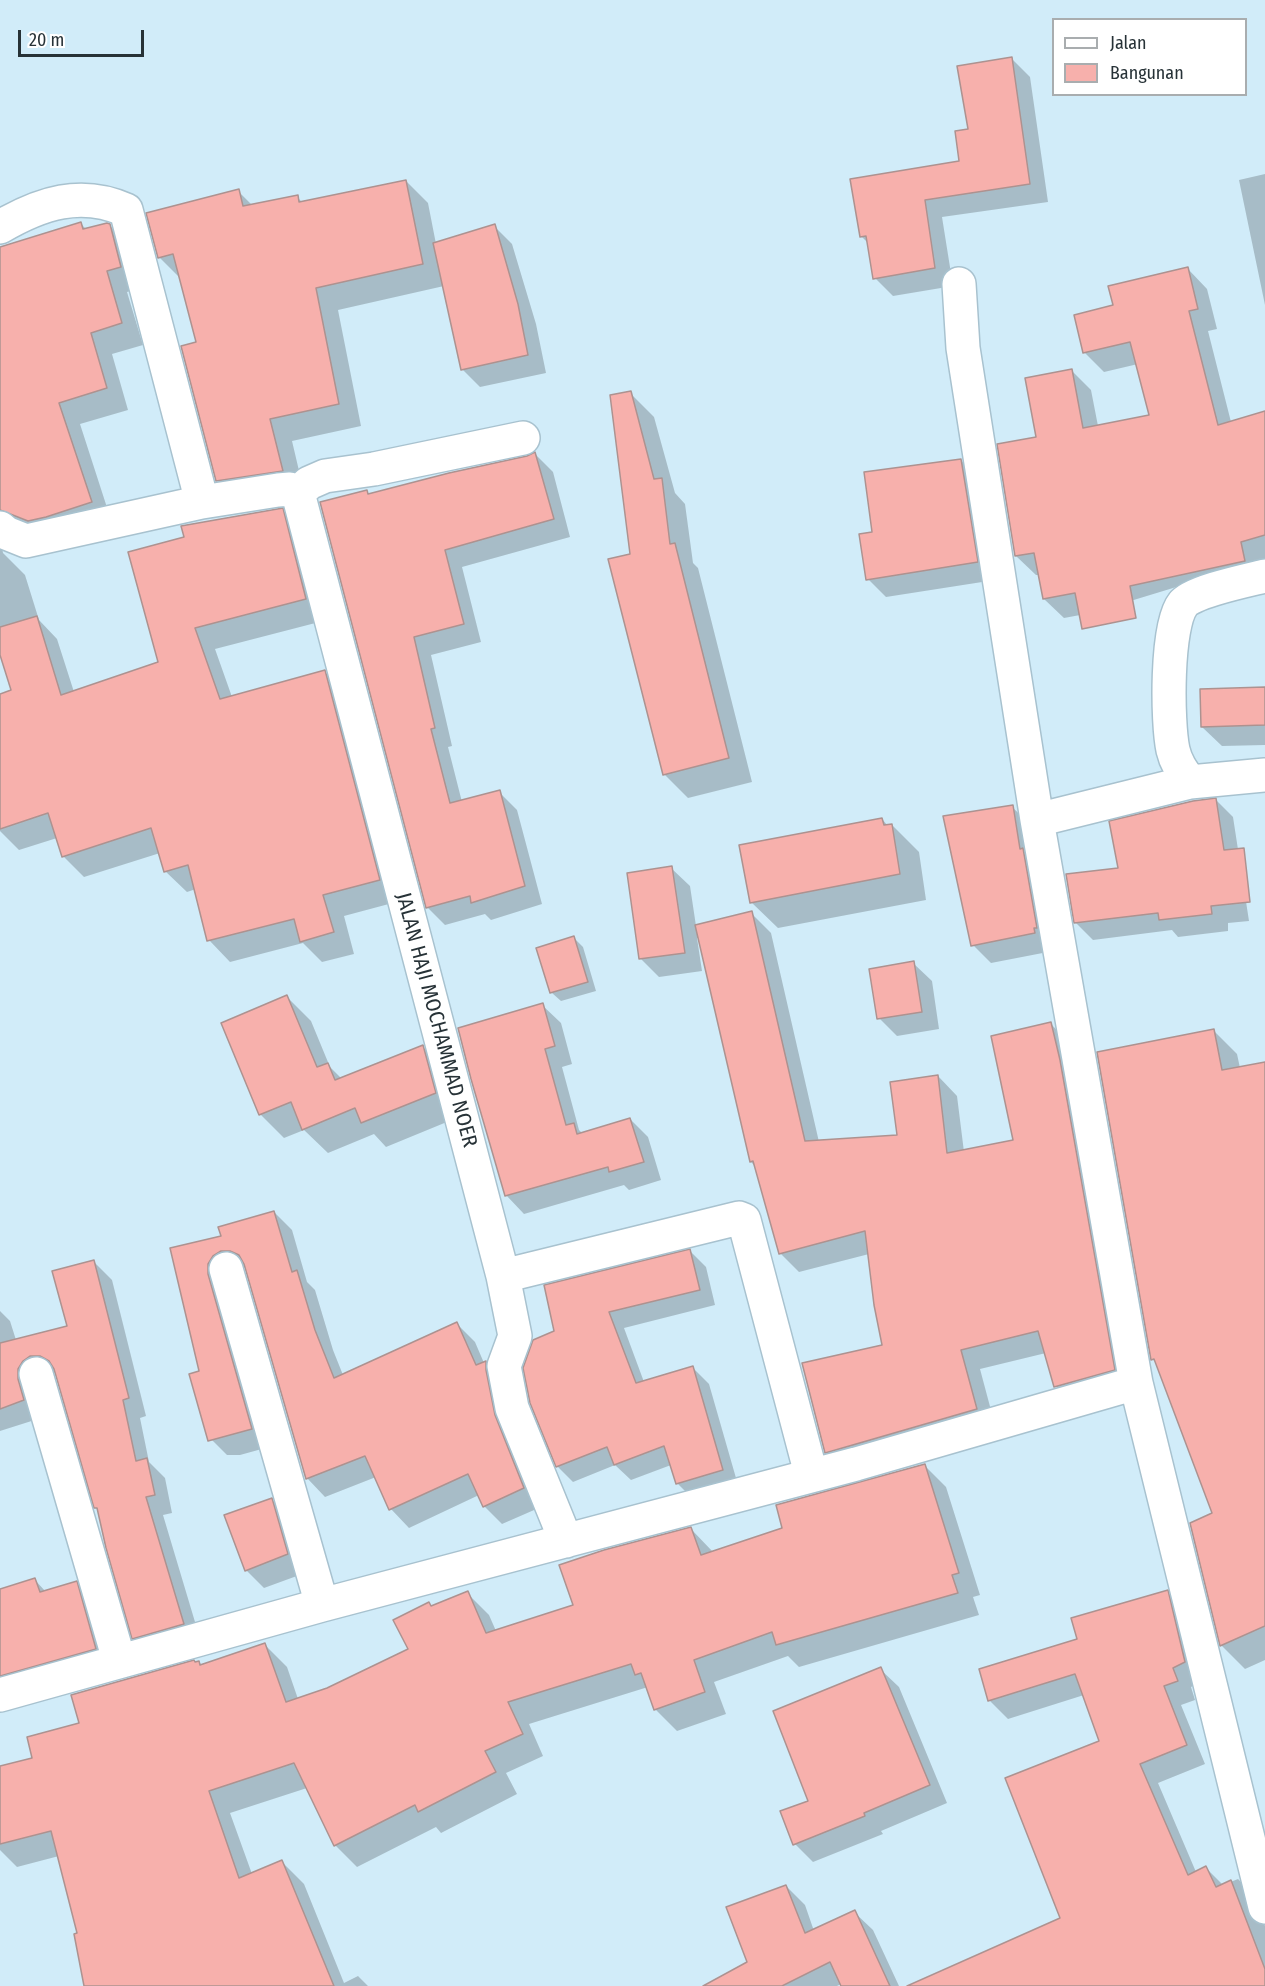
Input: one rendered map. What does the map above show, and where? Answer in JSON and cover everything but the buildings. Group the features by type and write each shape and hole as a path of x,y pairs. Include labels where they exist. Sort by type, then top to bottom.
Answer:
{"street":[{"path":"0,227 45,205 82,199 107,202 126,210 201,502"},
{"path":"959,284 963,348 1037,820 1136,1383 1265,1907"},
{"path":"0,528 26,541 201,502 278,490 290,489 298,493 309,483 325,476 374,469 523,438"},
{"name":"JALAN HAJI MOCHAMMAD NOER","path":"298,493 503,1276 515,1336 504,1366 512,1408 566,1541"},
{"path":"1191,782 1179,767 1173,748 1168,697 1174,620 1183,602 1197,595 1265,576"},
{"path":"1037,820 1191,782 1265,775"},
{"path":"503,1276 739,1218 744,1220 811,1474"},
{"path":"226,1269 322,1605"},
{"path":"36,1374 119,1660"},
{"path":"0,1695 322,1605 811,1474 856,1464 1136,1383"}]}
